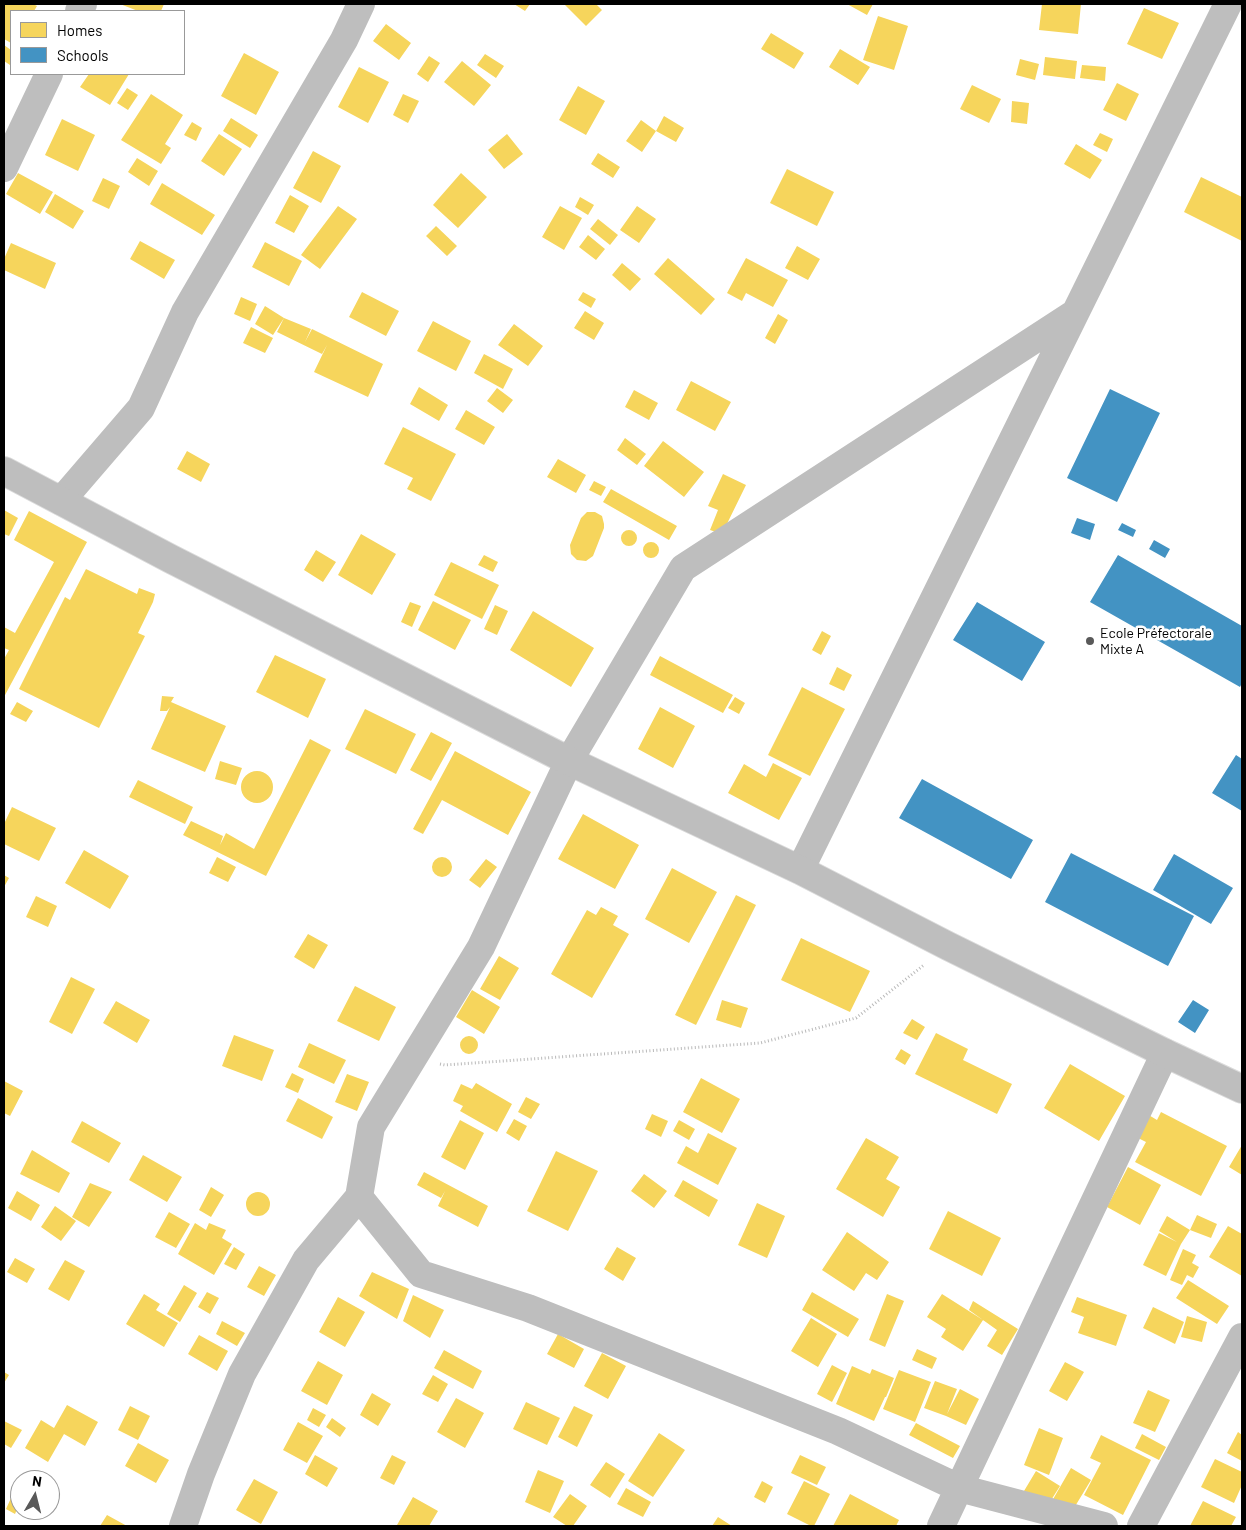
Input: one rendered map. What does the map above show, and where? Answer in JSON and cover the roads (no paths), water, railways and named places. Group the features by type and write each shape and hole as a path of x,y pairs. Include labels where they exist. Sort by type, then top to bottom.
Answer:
{"street":[{"path":"61,501 141,408 185,312 344,40 361,4"},
{"path":"800,870 1228,4"},
{"path":"4,168 49,75"},
{"path":"183,1526 201,1474 242,1374 306,1260 359,1197 371,1127 482,947 569,761 683,568 1075,313"},
{"path":"4,471 171,559 569,761 800,870 948,946 1164,1053 1242,1089"},
{"path":"941,1526 1164,1053"},
{"path":"359,1197 421,1274 528,1308 838,1431 959,1488 1104,1526"},
{"path":"1141,1526 1242,1336"}],"place":[{"name":"Ecole Préfectorale Mixte A","path":"1090,641"}]}
